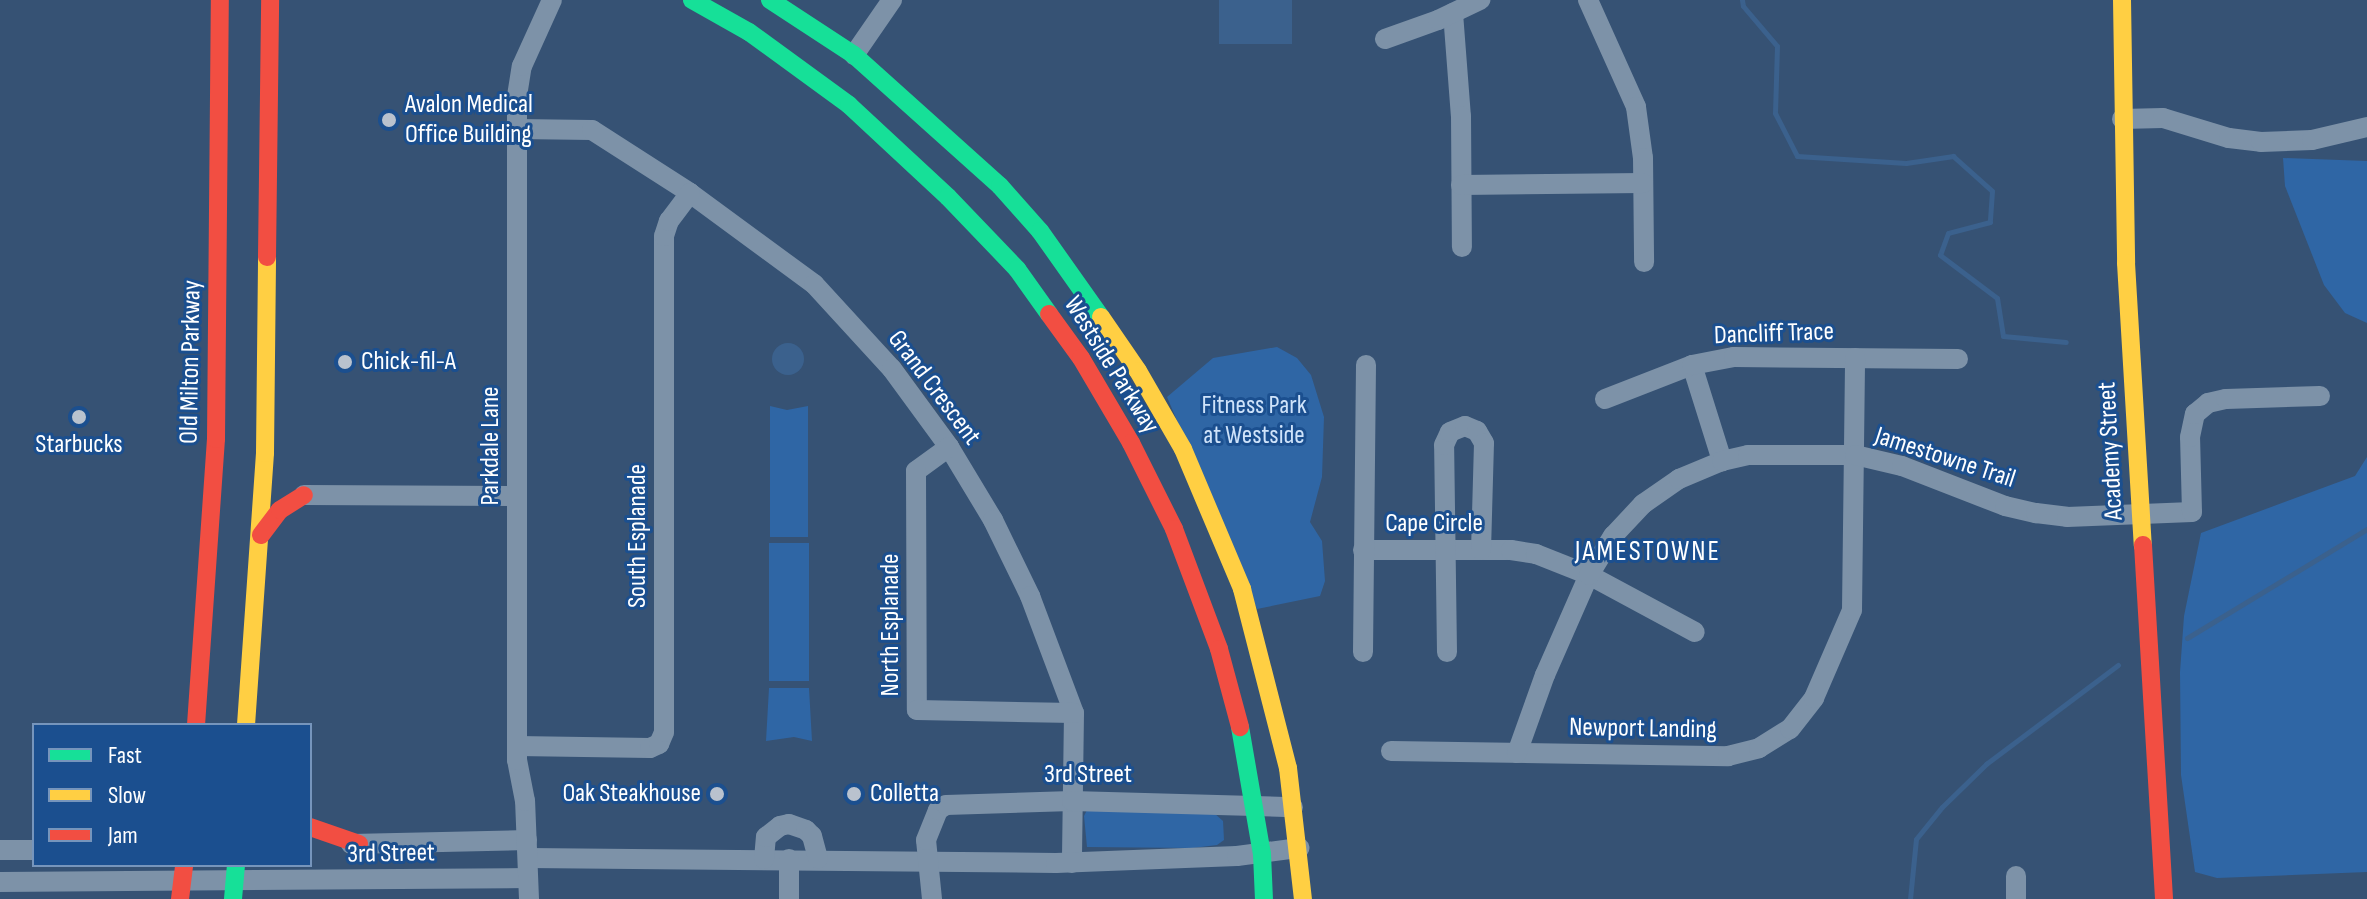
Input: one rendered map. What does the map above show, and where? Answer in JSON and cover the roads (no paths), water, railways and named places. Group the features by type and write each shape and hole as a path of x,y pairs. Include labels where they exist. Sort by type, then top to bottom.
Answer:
{"main road":[{"name":"Old Milton Parkway","path":"196,723 216,439 220,0"},
{"path":"246,723 265,453 270,0"},
{"name":"Westside Parkway","path":"692,0 749,32 849,105 948,197 1017,269 1081,358 1131,443 1174,529 1219,649 1243,738 1262,854 1264,899"},
{"path":"717,0 728,2 840,62"},
{"name":"Westside Parkway","path":"770,0 840,62 1000,186 1040,231 1138,371 1183,449 1242,589 1268,683 1293,807 1303,899"},
{"name":"Academy Street","path":"2122,0 2122,119 2164,899"},
{"path":"261,535 280,510 304,495 282,481 265,453"},
{"path":"312,828 359,844"}],"street":[{"name":"Parkdale Lane","path":"529,899 517,746 517,129 522,66 552,0"},
{"path":"840,62 892,0"},
{"path":"1385,39 1480,0"},
{"path":"1588,0 1636,107 1643,183 1644,262"},
{"path":"1453,13 1461,116 1462,247"},
{"path":"2122,119 2163,118 2229,138 2261,142 2312,140 2367,127"},
{"name":"Grand Crescent","path":"517,129 592,130 690,193 814,284 892,369 949,447 993,520 1030,596 1074,713 1072,863"},
{"path":"1461,185 1643,183"},
{"name":"South Esplanade","path":"517,746 650,748 659,744 664,732 664,236 669,221 690,193"},
{"name":"Dancliff Trace","path":"1605,399 1692,365 1734,357 1958,359"},
{"name":"Newport Landing","path":"1391,751 1728,756 1759,748 1790,729 1814,698 1852,610 1855,358"},
{"name":"Cape Circle","path":"1366,365 1363,550 1481,550 1536,554 1589,575 1695,632"},
{"path":"1692,365 1722,461"},
{"name":"Jamestowne Trail","path":"1517,753 1545,675 1589,575 1613,536 1643,504 1679,479 1722,461 1773,452 1855,455 1902,466 2005,506 2036,513 2067,517 2192,512 2190,437 2195,414 2208,403 2320,396"},
{"path":"1447,652 1444,445 1450,432 1465,426 1477,431 1484,443 1481,550"},
{"name":"North Esplanade","path":"949,447 916,471 917,710 1074,713"},
{"path":"304,495 517,496"},
{"path":"1363,550 1363,652"},
{"name":"3rd Street","path":"927,862 929,825 938,810 946,805 1072,801 1293,807"},
{"path":"764,859 766,837 780,826 789,824 798,825 812,836 818,858"},
{"name":"3rd Street","path":"312,845 359,844 528,859"},
{"name":"3rd Street","path":"0,882 235,882 528,859 818,858 1072,863 1262,854 1299,848"},
{"path":"0,850 32,850"},
{"path":"789,859 789,899"},
{"path":"927,862 932,899"},
{"path":"2016,876 2016,899"}],"waterway":[{"path":"1742,0 1743,6 1777,46 1775,113 1797,156 1906,163 1953,156 1992,191 1990,222 1948,233 1940,255 1997,298 2003,336 2066,342"},
{"path":"2187,638 2367,529"},
{"path":"1910,899 1916,839 1942,807 1986,764 2118,665"}],"place":[{"name":"Avalon Medical Office Building","path":"389,120"},
{"name":"Chick-fil-A","path":"345,362"},
{"name":"Starbucks","path":"79,417"},
{"name":"Oak Steakhouse","path":"717,794"},
{"name":"Colletta","path":"854,794"}],"district":[{"name":"JAMESTOWNE","path":"1648,552"}],"park label":[{"name":"Fitness Park at Westside","path":"1254,421"}]}
